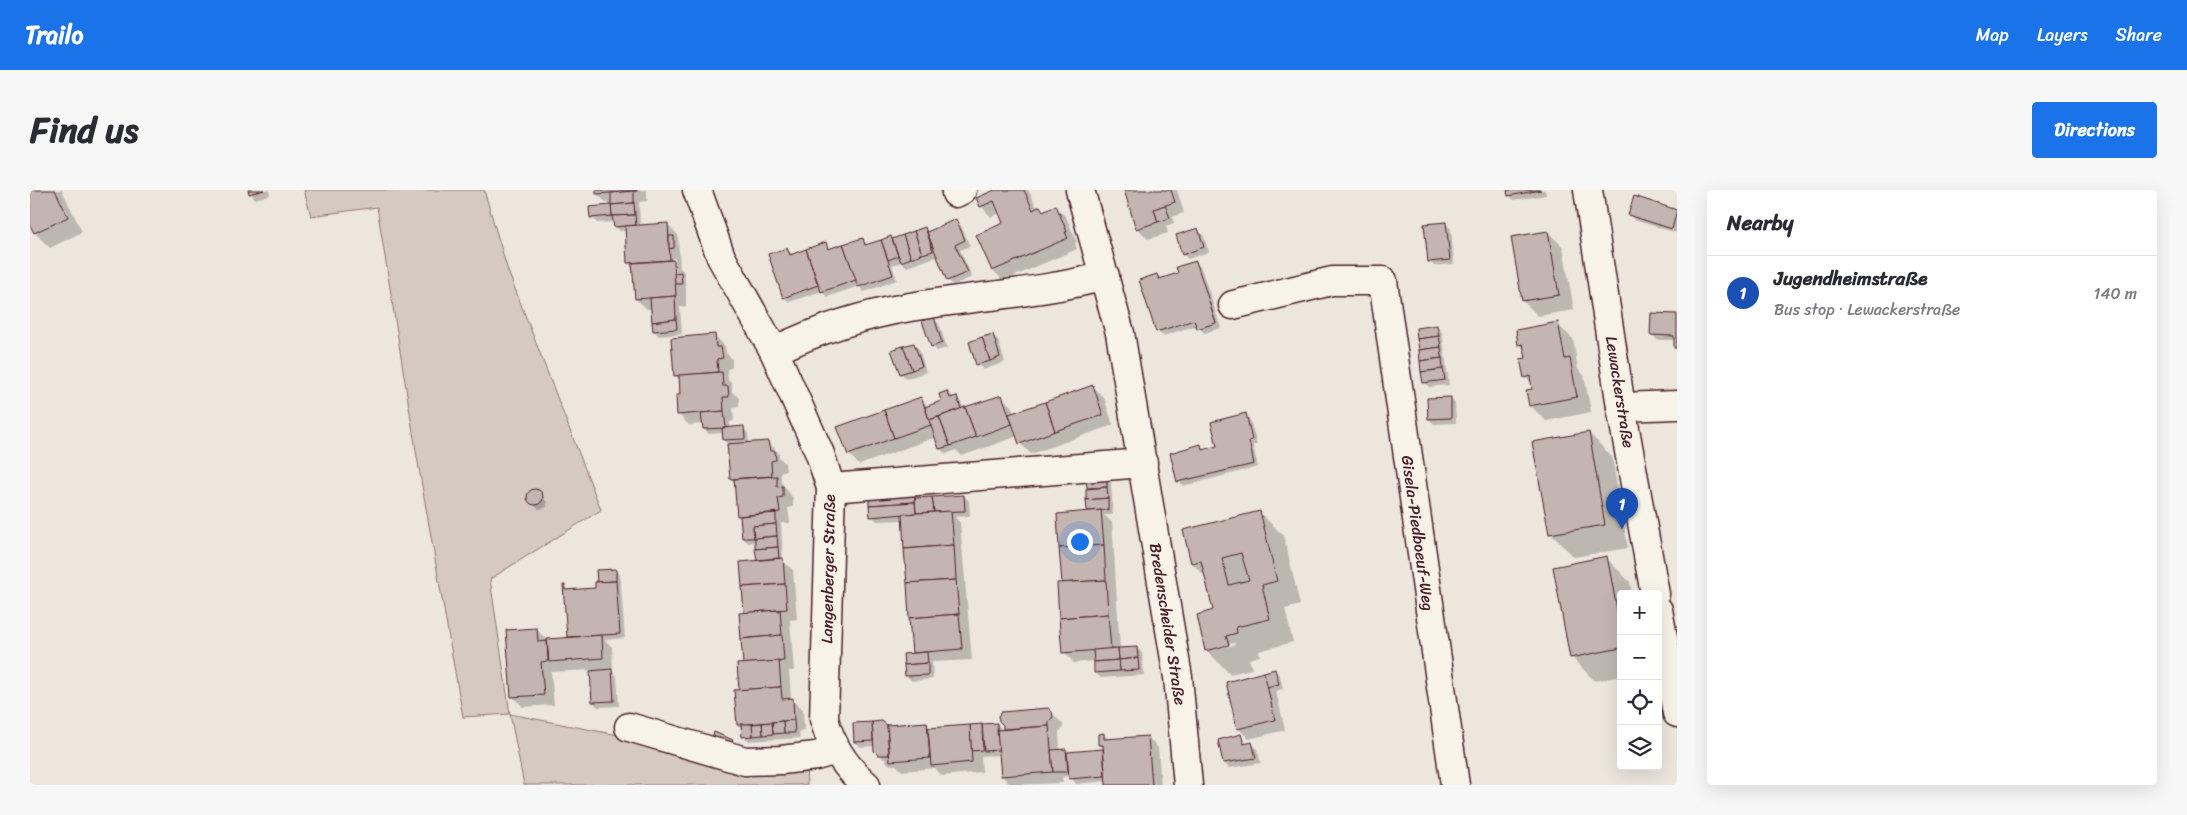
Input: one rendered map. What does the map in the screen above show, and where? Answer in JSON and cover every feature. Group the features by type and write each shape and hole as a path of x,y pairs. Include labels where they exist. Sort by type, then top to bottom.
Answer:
{"street":[{"name":"Langenberger Straße","path":"697,190 721,256 774,351 820,454 831,488 824,718 836,750 848,767 866,785"},
{"name":"Bredenscheider Straße","path":"1080,190 1120,333 1178,677 1188,785"},
{"name":"Lewackerstraße","path":"1588,190 1621,407 1654,590"},
{"path":"774,351 801,338 865,318 910,307 1011,294 1105,276"},
{"name":"Gisela-Piedboeuf-Weg","path":"1233,306 1332,281 1383,281 1455,785"},
{"path":"1621,407 1677,405"},
{"path":"831,488 1143,463"},
{"path":"1662,632 1677,713"},
{"path":"629,727 745,761 781,760 816,756 836,750"}],"shaded area":[{"path":"304,190 484,190 508,271 601,510 490,579 510,714 463,717 418,463 377,207 311,216"},
{"path":"510,714 628,737 806,765 807,785 524,785"}],"building":[{"path":"30,190 55,190 68,217 34,233 30,225"},
{"path":"248,190 264,190 249,194"},
{"path":"596,190 637,190 637,191 596,194"},
{"path":"995,190 1024,190 1033,210 1040,206 1043,211 1056,205 1068,238 992,271 976,235 1003,223 994,201 980,207 976,198"},
{"path":"1124,190 1171,190 1175,202 1154,209 1158,222 1136,229"},
{"path":"1507,190 1541,190 1508,196"},
{"path":"634,191 634,203 611,205 611,193"},
{"path":"1634,196 1677,210 1672,229 1628,215"},
{"path":"634,203 635,215 612,216 611,205"},
{"path":"611,205 612,216 590,218 589,207"},
{"path":"1165,205 1170,218 1158,222 1154,209"},
{"path":"635,215 636,225 614,227 612,216"},
{"path":"956,219 965,240 955,245 968,272 947,281 927,232"},
{"path":"1446,222 1450,260 1428,262 1424,224"},
{"path":"668,223 670,260 627,263 625,226"},
{"path":"925,227 933,251 922,254 914,231"},
{"path":"1198,228 1204,247 1182,255 1176,235"},
{"path":"914,231 922,254 911,258 903,235"},
{"path":"1548,231 1559,295 1522,301 1511,237"},
{"path":"903,235 911,258 901,262 892,239"},
{"path":"669,236 674,236 674,248 669,249"},
{"path":"891,236 898,256 888,260 881,240"},
{"path":"863,238 865,245 881,240 893,275 858,287 843,244"},
{"path":"826,242 828,249 843,244 856,280 821,292 806,249"},
{"path":"787,248 790,255 806,249 818,285 783,298 768,254"},
{"path":"674,260 676,296 635,299 632,263"},
{"path":"1196,261 1216,323 1197,329 1194,320 1156,332 1139,280 1157,274 1159,279 1178,273 1176,267"},
{"path":"681,272 682,284 675,284 674,273"},
{"path":"675,296 676,319 652,322 650,298"},
{"path":"1651,313 1677,314 1677,348 1674,348 1674,336 1650,335"},
{"path":"934,317 942,343 931,347 922,321"},
{"path":"676,319 677,329 653,331 652,322"},
{"path":"1558,322 1565,359 1570,358 1577,397 1529,406 1526,390 1532,389 1530,376 1524,378 1520,359 1526,358 1523,344 1518,345 1516,330"},
{"path":"1437,325 1439,336 1417,339 1416,328"},
{"path":"715,334 716,347 721,347 723,358 717,359 718,372 674,376 671,338"},
{"path":"993,334 1000,357 990,361 982,337"},
{"path":"1439,336 1441,347 1419,350 1417,339"},
{"path":"982,337 990,361 976,365 969,342"},
{"path":"914,343 922,366 912,370 903,346"},
{"path":"903,346 912,370 900,374 891,350"},
{"path":"1441,347 1442,358 1420,361 1419,350"},
{"path":"1442,358 1443,369 1421,372 1420,361"},
{"path":"1443,369 1445,380 1423,383 1421,372"},
{"path":"722,372 723,386 728,386 729,397 723,397 724,411 677,415 676,395 680,395 679,375"},
{"path":"1093,385 1103,415 1055,431 1045,402"},
{"path":"947,391 950,398 957,396 961,409 929,420 925,407 941,401 939,394"},
{"path":"1002,395 1012,424 976,437 965,407"},
{"path":"921,397 931,425 894,438 884,410"},
{"path":"1451,397 1451,418 1428,419 1427,398"},
{"path":"1045,402 1055,431 1019,444 1009,414"},
{"path":"965,407 976,437 950,446 939,417"},
{"path":"884,410 894,438 848,455 837,427"},
{"path":"724,411 726,428 703,429 701,413"},
{"path":"1246,413 1252,440 1249,441 1254,464 1177,482 1170,453 1201,444 1202,450 1217,446 1211,422"},
{"path":"939,417 950,446 939,449 929,420"},
{"path":"744,426 745,439 723,440 722,428"},
{"path":"1589,432 1605,525 1549,534 1532,442"},
{"path":"768,441 770,451 775,451 776,460 771,461 772,476 730,479 727,444"},
{"path":"777,476 777,487 783,486 783,497 778,498 780,512 737,516 734,479"},
{"path":"1107,476 1107,487 1087,488 1086,477"},
{"path":"1107,487 1108,498 1086,500 1086,489"},
{"path":"535,489 543,497 535,505 527,497"},
{"path":"914,490 915,502 869,505 869,494"},
{"path":"964,495 965,511 934,512 932,497"},
{"path":"932,497 934,512 916,513 915,498"},
{"path":"1108,498 1108,510 1087,511 1086,500"},
{"path":"915,502 916,513 870,517 869,505"},
{"path":"1101,510 1104,545 1059,548 1057,514"},
{"path":"951,511 954,545 904,549 902,514"},
{"path":"1260,511 1277,581 1262,585 1270,619 1236,627 1237,633 1226,636 1229,645 1205,651 1197,615 1213,610 1201,561 1191,563 1183,530","holes":["1241,553 1249,580 1229,585 1222,558"]},
{"path":"776,513 776,524 753,526 754,538 742,538 740,516"},
{"path":"776,524 777,536 754,538 753,526"},
{"path":"777,536 778,547 755,549 755,538"},
{"path":"954,545 956,580 907,583 904,549"},
{"path":"1104,545 1106,580 1062,583 1059,548"},
{"path":"778,547 779,558 757,560 755,549"},
{"path":"1607,556 1617,610 1617,649 1570,658 1553,567"},
{"path":"783,558 785,584 742,587 740,562"},
{"path":"616,569 616,581 597,582 596,570"},
{"path":"956,580 959,614 909,618 907,583"},
{"path":"1106,580 1108,614 1059,618 1057,583"},
{"path":"616,581 620,634 567,637 563,585 565,585 565,590 595,588 595,582"},
{"path":"785,584 787,609 744,613 742,587"},
{"path":"780,610 782,635 741,639 739,613"},
{"path":"959,614 962,649 912,653 909,618"},
{"path":"1108,614 1111,649 1062,653 1059,618"},
{"path":"537,628 538,642 547,641 548,661 541,662 544,695 511,697 506,630"},
{"path":"602,635 603,658 549,662 547,639"},
{"path":"782,635 784,661 743,664 741,639"},
{"path":"1137,647 1138,658 1119,660 1118,648"},
{"path":"1118,648 1119,660 1094,662 1093,650"},
{"path":"927,652 928,663 904,665 903,654"},
{"path":"1138,658 1139,670 1120,671 1119,660"},
{"path":"1119,660 1120,671 1094,673 1094,662"},
{"path":"779,661 781,687 739,690 737,664"},
{"path":"928,663 928,675 905,676 904,665"},
{"path":"612,669 614,701 592,702 590,671"},
{"path":"1275,669 1279,684 1267,687 1264,672"},
{"path":"1264,672 1275,720 1237,729 1226,682"},
{"path":"781,687 782,699 793,698 794,720 737,725 734,690"},
{"path":"1048,708 1052,712 1053,717 1049,721 1049,726 1003,729 1003,725 999,721 998,716 1001,712"},
{"path":"794,720 795,733 784,733 783,721"},
{"path":"783,721 784,733 773,734 772,722"},
{"path":"882,721 887,725 889,755 878,755 874,751 872,722"},
{"path":"772,722 773,734 763,735 762,723"},
{"path":"872,722 873,741 854,742 853,723"},
{"path":"927,722 930,758 890,761 887,725"},
{"path":"762,723 763,735 753,736 752,724"},
{"path":"997,723 999,750 984,751 982,724"},
{"path":"741,724 752,724 753,736 742,737"},
{"path":"982,724 983,750 971,751 970,725"},
{"path":"970,725 972,762 931,766 928,728"},
{"path":"1049,726 1053,772 1001,776 997,730"},
{"path":"714,732 733,740 729,750 710,742"},
{"path":"1104,733 1104,739 1148,736 1152,785 1106,785 1103,745 1098,745 1098,734"},
{"path":"1241,734 1244,744 1252,742 1256,758 1223,763 1218,740"},
{"path":"1066,749 1068,772 1053,772 1051,750"},
{"path":"1103,749 1105,776 1069,779 1067,752"}],"place":[{"name":"Jugendheimstraße","path":"1622,529"}]}
